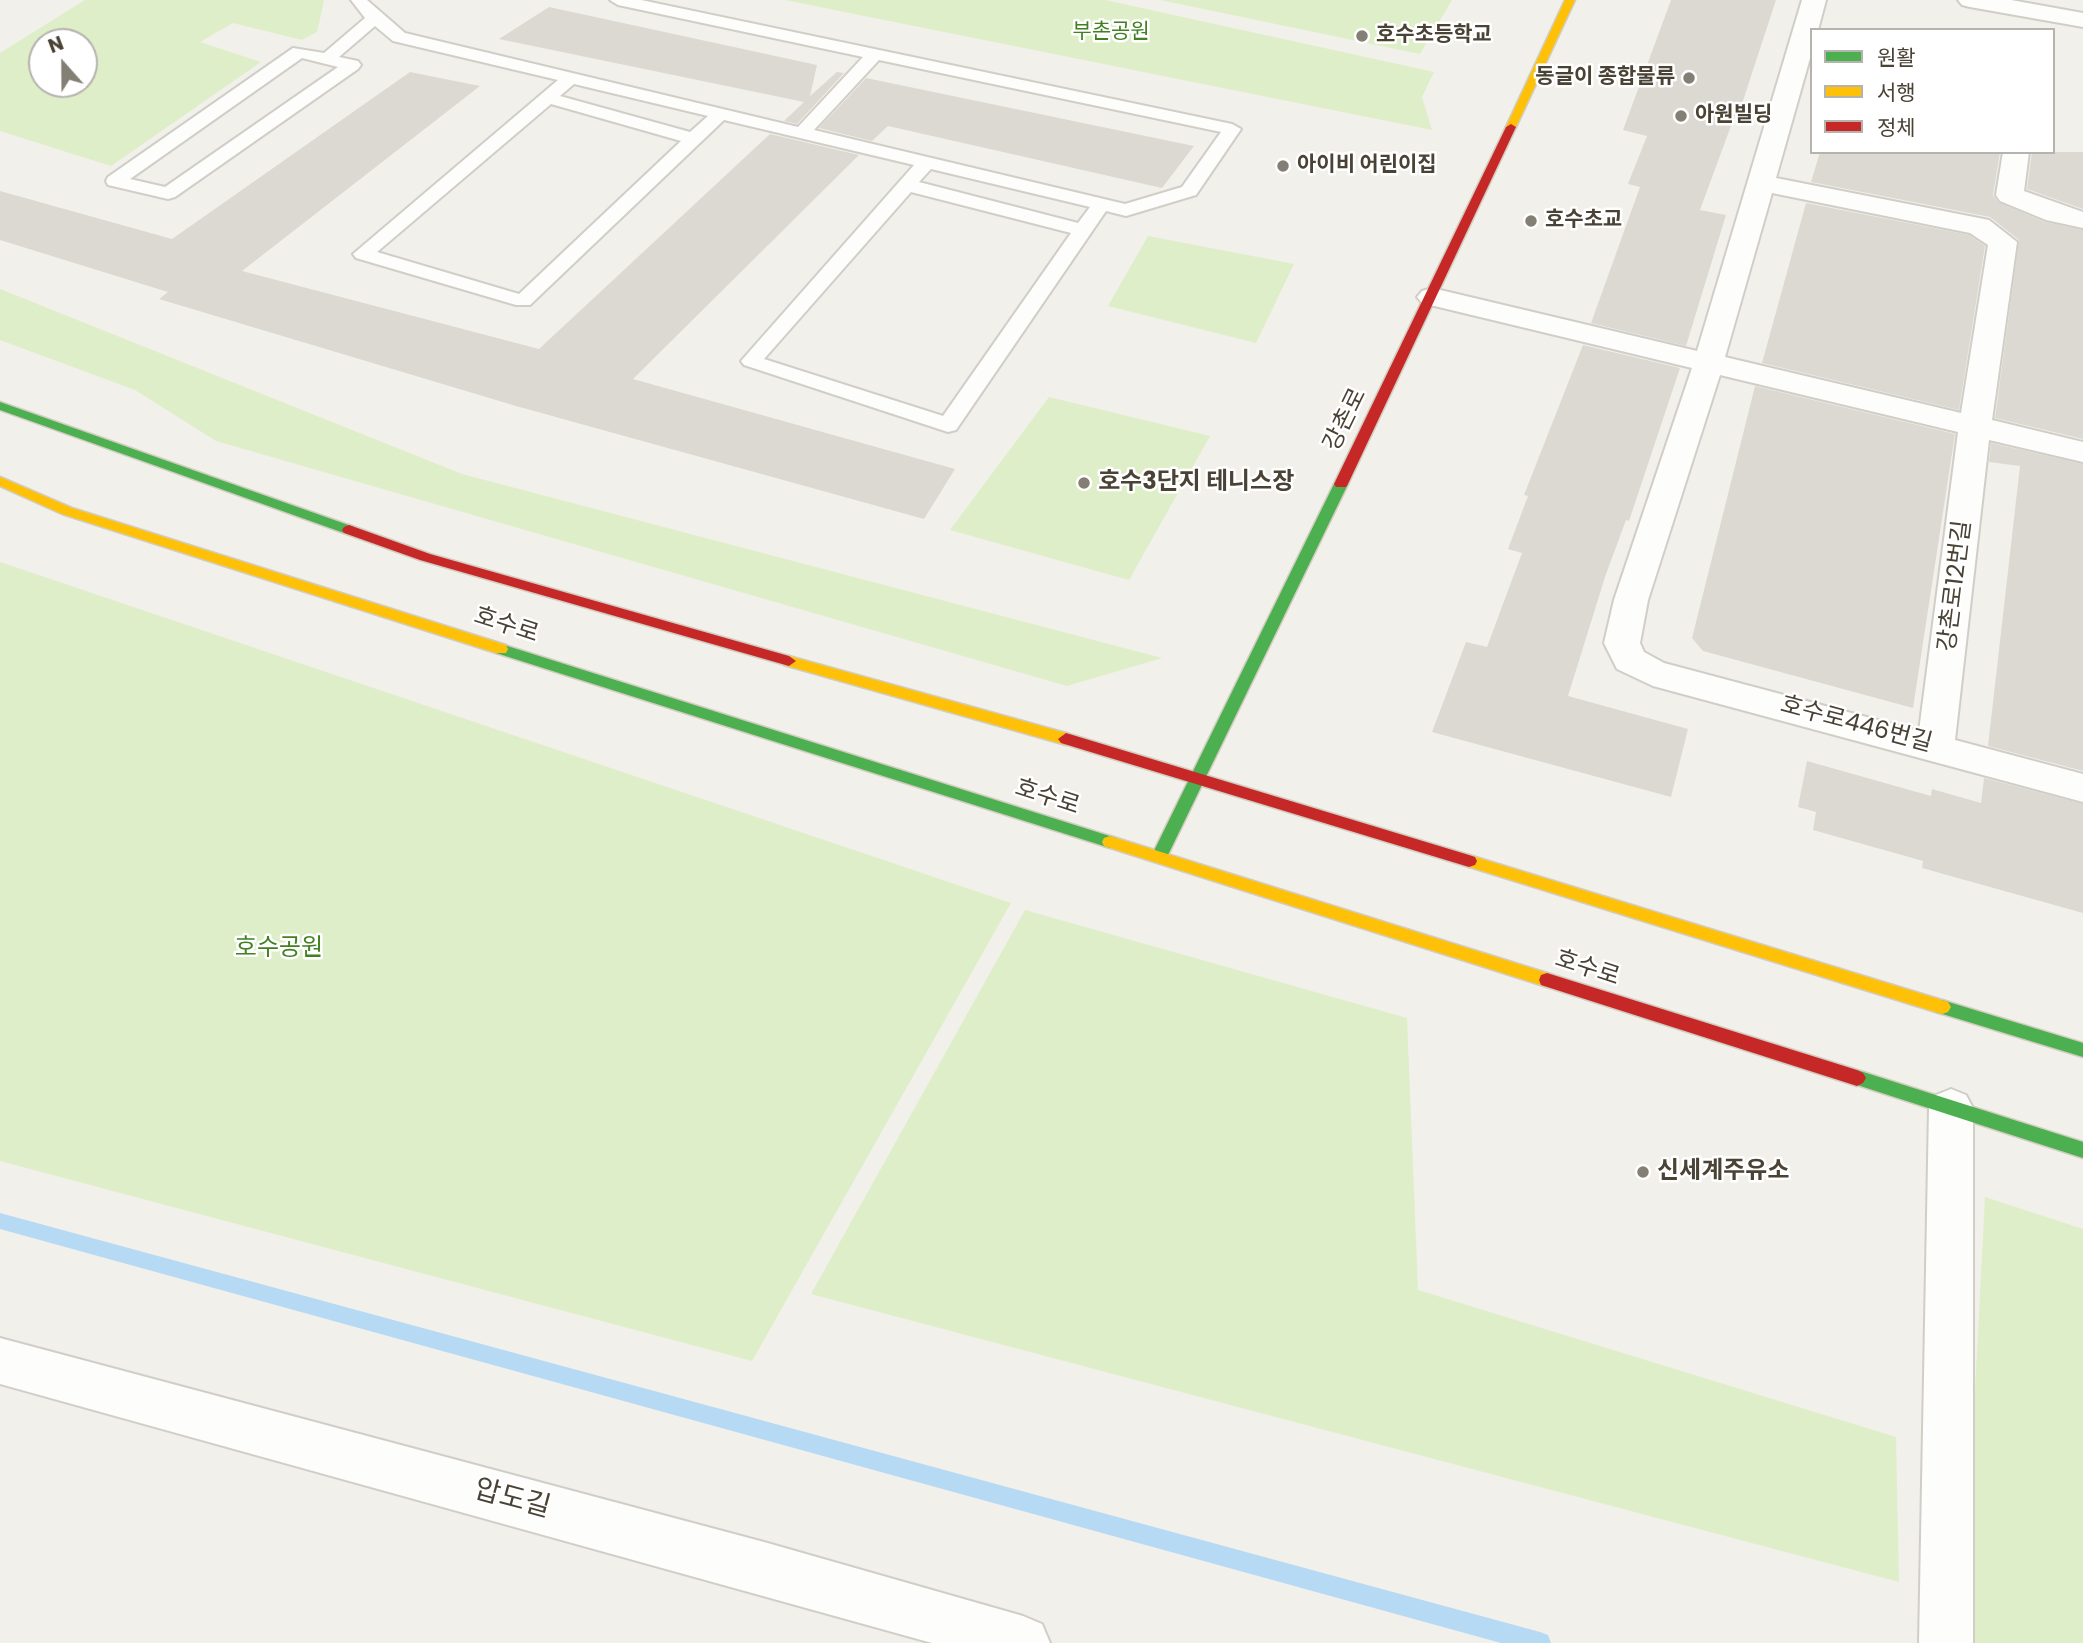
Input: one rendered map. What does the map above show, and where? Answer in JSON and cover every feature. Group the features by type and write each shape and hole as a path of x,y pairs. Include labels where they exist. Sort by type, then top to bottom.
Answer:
{"main road":[{"name":"강촌로","path":"1159,857 1432,297 1570,0"},
{"name":"호수로","path":"0,406 425,556 1198,777 2083,1050"},
{"name":"호수로","path":"0,481 67,511 2083,1150"}],"street":[{"path":"1709,362 1814,0"},
{"path":"1970,0 2034,14 2083,20"},
{"path":"2016,154 2010,195 2056,214 2083,220"},
{"name":"강촌로12번길","path":"1764,177 1979,226 2003,242 1975,426 1936,746"},
{"path":"1432,297 2083,452"},
{"name":"호수로446번길","path":"1709,362 1631,600 1622,643 1630,660 1653,673 1936,746 2083,788"},
{"path":"1946,1643 1951,1108"},
{"name":"압도길","path":"0,1360 750,1565 1023,1643"}],"lane":[{"path":"359,0 362,7 400,37 1126,210 1189,191 1232,129 618,0"},
{"path":"329,57 352,65 168,193 115,181 299,52 329,57 375,18"},
{"path":"802,133 875,54"},
{"path":"571,78 363,254 523,301 720,114"},
{"path":"548,98 694,139"},
{"path":"926,163 751,361 948,425 1101,204"},
{"path":"907,185 1083,230"}],"green space":[{"path":"85,0 324,1 317,32 302,40 233,23 200,42 261,62 111,166 0,131 0,53 28,36 28,98 98,98 98,28 40,28"},
{"name":"부촌공원","path":"785,0 1105,0 1434,72 1422,97 1432,130"},
{"path":"1160,0 1452,0 1420,54"},
{"path":"1148,236 1294,264 1256,343 1108,306"},
{"path":"0,289 462,474 1162,658 1067,686 216,441 135,390 0,340"},
{"name":"호수3단지 테니스장","path":"1049,397 1210,436 1129,580 950,530"},
{"name":"호수공원","path":"0,562 1011,903 752,1361 0,1161"},
{"path":"1025,910 1407,1018 1418,1290 1896,1437 1899,1582 811,1294"},
{"path":"1985,1197 2083,1229 2083,1643 1962,1643"}],"building":[{"path":"1671,0 1776,0 1738,116 1735,115 1700,210 1726,215 1686,346 1591,323 1640,187 1628,184 1647,136 1623,130"},
{"path":"549,7 817,65 810,96 837,72 844,73 797,124 784,121 804,102 499,39"},
{"path":"410,72 480,86 242,271 539,349 770,134 859,155 633,379 955,469 924,519 516,406 159,299 168,292 0,240 0,191 172,239"},
{"path":"866,78 1194,146 1162,188 888,126 872,141 819,128"},
{"path":"2083,152 2083,209 2027,189 2032,154"},
{"path":"1819,154 2000,154 1993,195 1998,202 2045,222 2083,230 2083,439 1995,418 2019,240 1990,217 1811,182"},
{"path":"1806,203 1969,235 1985,246 1959,410 1762,363"},
{"path":"1583,345 1680,368 1629,521 1626,520 1606,574 1568,696 1688,729 1671,797 1432,732 1466,642 1487,647 1522,553 1508,549 1528,496 1524,495"},
{"path":"1755,386 1955,434 1913,708 1703,651 1692,638"},
{"path":"1991,443 2083,464 2083,771 1988,746 2020,466 1989,462"},
{"path":"1807,761 1931,796 1932,789 1981,803 1984,778 2083,804 2083,913 1922,868 1923,861 1813,830 1816,812 1798,807"}],"waterway":[{"path":"0,1221 1540,1643"}],"traffic: fast":[{"path":"0,406 349,530"},
{"path":"1159,857 1341,484"},
{"path":"501,649 1110,842"},
{"path":"1942,1007 2083,1050"},
{"path":"1857,1078 2083,1150"}],"traffic: slow":[{"path":"1511,127 1570,0"},
{"path":"0,481 67,511 501,649"},
{"path":"789,661 1066,739"},
{"path":"1110,842 1547,980"},
{"path":"1469,861 1942,1007"}],"traffic: jam":[{"path":"1341,484 1511,127"},
{"path":"349,530 425,557 789,661"},
{"path":"1066,739 1469,861"},
{"path":"1547,980 1857,1078"}],"place":[{"name":"호수초등학교","path":"1362,36"},
{"name":"동글이 종합물류","path":"1689,78"},
{"name":"아원빌딩","path":"1681,116"},
{"name":"아이비 어린이집","path":"1283,166"},
{"name":"호수초교","path":"1531,221"},
{"name":"호수3단지 테니스장","path":"1084,483"},
{"name":"신세계주유소","path":"1643,1172"}]}
